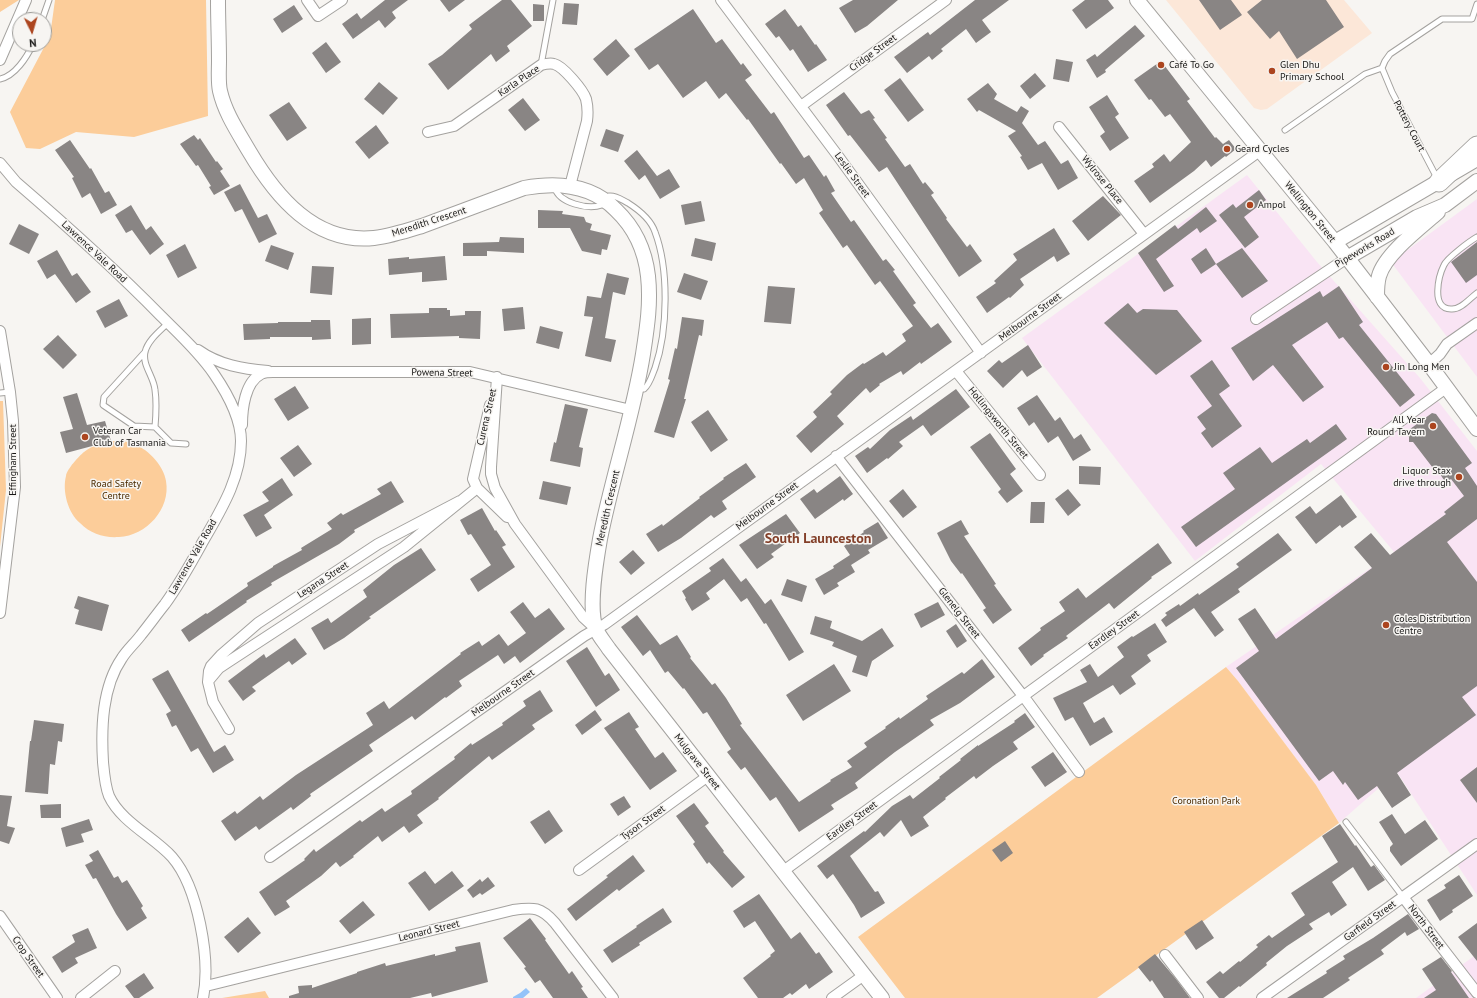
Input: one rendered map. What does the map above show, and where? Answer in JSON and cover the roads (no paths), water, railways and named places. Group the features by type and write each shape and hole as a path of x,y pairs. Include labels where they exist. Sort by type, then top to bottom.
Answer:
{"highway":[{"path":"1439,182 1477,146"}],"street":[{"path":"0,60 26,0"},
{"name":"Meredith Crescent","path":"218,0 219,89 226,111 259,168 292,208 308,221 338,235 355,238 373,238 416,228 524,188 555,184 570,186 592,193 606,201 623,216 637,237 642,248 648,275 648,320 636,389 598,552 593,603 596,629"},
{"path":"307,0 318,16 342,0"},
{"name":"Leslie Street","path":"721,0 801,106 981,353"},
{"name":"Cridge Street","path":"801,106 946,0"},
{"name":"Wellington Street","path":"1140,2 1335,242 1477,429"},
{"name":"Karla Place","path":"428,132 454,126 541,65 553,63 562,67 585,97 587,105 587,121 570,186"},
{"name":"Wylrose Place","path":"1059,127 1144,234"},
{"name":"Melbourne Street","path":"270,857 596,629 1261,150"},
{"name":"Pipeworks Road","path":"1335,242 1477,160"},
{"name":"Lawrence Vale Road","path":"0,163 3,175 16,182 145,299 185,341 213,372 228,396 237,418 241,438 240,460 237,472 223,505 167,601 121,658 109,685 104,707 102,736 105,783 110,797 119,810 134,825 174,858 186,878 202,931 206,986 204,998"},
{"name":"Pipeworks Road","path":"1256,319 1347,258 1417,216 1449,202 1477,181"},
{"path":"1377,297 1379,276 1392,254 1449,202 1439,182"},
{"path":"1429,364 1440,354 1447,344 1477,324"},
{"name":"Effingham Street","path":"0,331 5,393 13,421 15,487 0,613"},
{"name":"Powena Street","path":"185,341 202,353 222,363 242,369 273,372 470,372 497,377 631,410"},
{"name":"Hollingsworth Street","path":"956,371 1040,475"},
{"name":"Powena Street","path":"241,438 244,407 251,384 255,378 261,374 273,372"},
{"name":"Curena Street","path":"492,481 491,467 497,377"},
{"name":"Curena Street","path":"477,488 474,482 474,475 497,377"},
{"name":"Eardley Street","path":"782,872 1446,388"},
{"name":"Glenelg Street","path":"836,456 1024,697 1078,772"},
{"name":"Mulgrave Street","path":"492,481 514,524"},
{"name":"Mulgrave Street","path":"477,488 514,524 583,617 596,629 782,872 882,998"},
{"name":"Legana Street","path":"208,682 215,672 228,662 404,547 477,488"},
{"name":"Legana Street","path":"208,682 209,671 215,661 258,623 378,544 460,501"},
{"path":"208,682 213,702 229,729"},
{"name":"Tyson Street","path":"579,870 708,776"},
{"name":"Garfield Street","path":"1262,998 1477,844"},
{"name":"North Street","path":"1403,897 1477,993"},
{"name":"Leonard Street","path":"206,986 513,910 537,908 546,913 556,923 613,998"},
{"name":"Crop Street","path":"0,916 57,998"},
{"path":"1165,955 1198,998"},
{"path":"81,998 115,972"},
{"path":"832,998 864,975"}],"lane":[{"path":"45,12 49,0"},
{"path":"541,65 553,0"},
{"path":"1285,130 1365,74 1382,68 1390,54 1442,19 1472,19 1477,4"},
{"path":"0,79 7,76 22,62 29,52"},
{"name":"Pottery Court","path":"1382,68 1392,92 1439,182"},
{"path":"555,184 556,192 559,195 579,206 599,206 606,201"},
{"path":"1477,237 1469,241 1444,264 1441,271 1438,290 1439,300 1443,306 1451,309 1459,307 1477,293"},
{"path":"168,323 149,343 145,352 104,397 103,405 134,426 154,427 170,443 186,444"},
{"path":"145,352 145,360 155,388 156,406 154,427"},
{"name":"North Street","path":"1346,822 1403,897"}],"water":[{"path":"526,988 530,992 523,998 513,998 513,997"}],"place":[{"name":"Café To Go","path":"1161,65"},
{"name":"Glen Dhu Primary School","path":"1272,71"},
{"name":"Geard Cycles","path":"1227,149"},
{"name":"Ampol","path":"1250,205"},
{"name":"Jin Long Men","path":"1386,367"},
{"name":"All Year Round Tavern","path":"1433,426"},
{"name":"Veteran Car Club of Tasmania","path":"85,437"},
{"name":"Liquor Stax drive through","path":"1459,477"},
{"name":"Coles Distribution Centre","path":"1386,625"}],"district":[{"name":"South Launceston","path":"818,539"}],"park label":[{"name":"Road Safety Centre","path":"116,490"},
{"name":"Coronation Park","path":"1206,801"}]}
